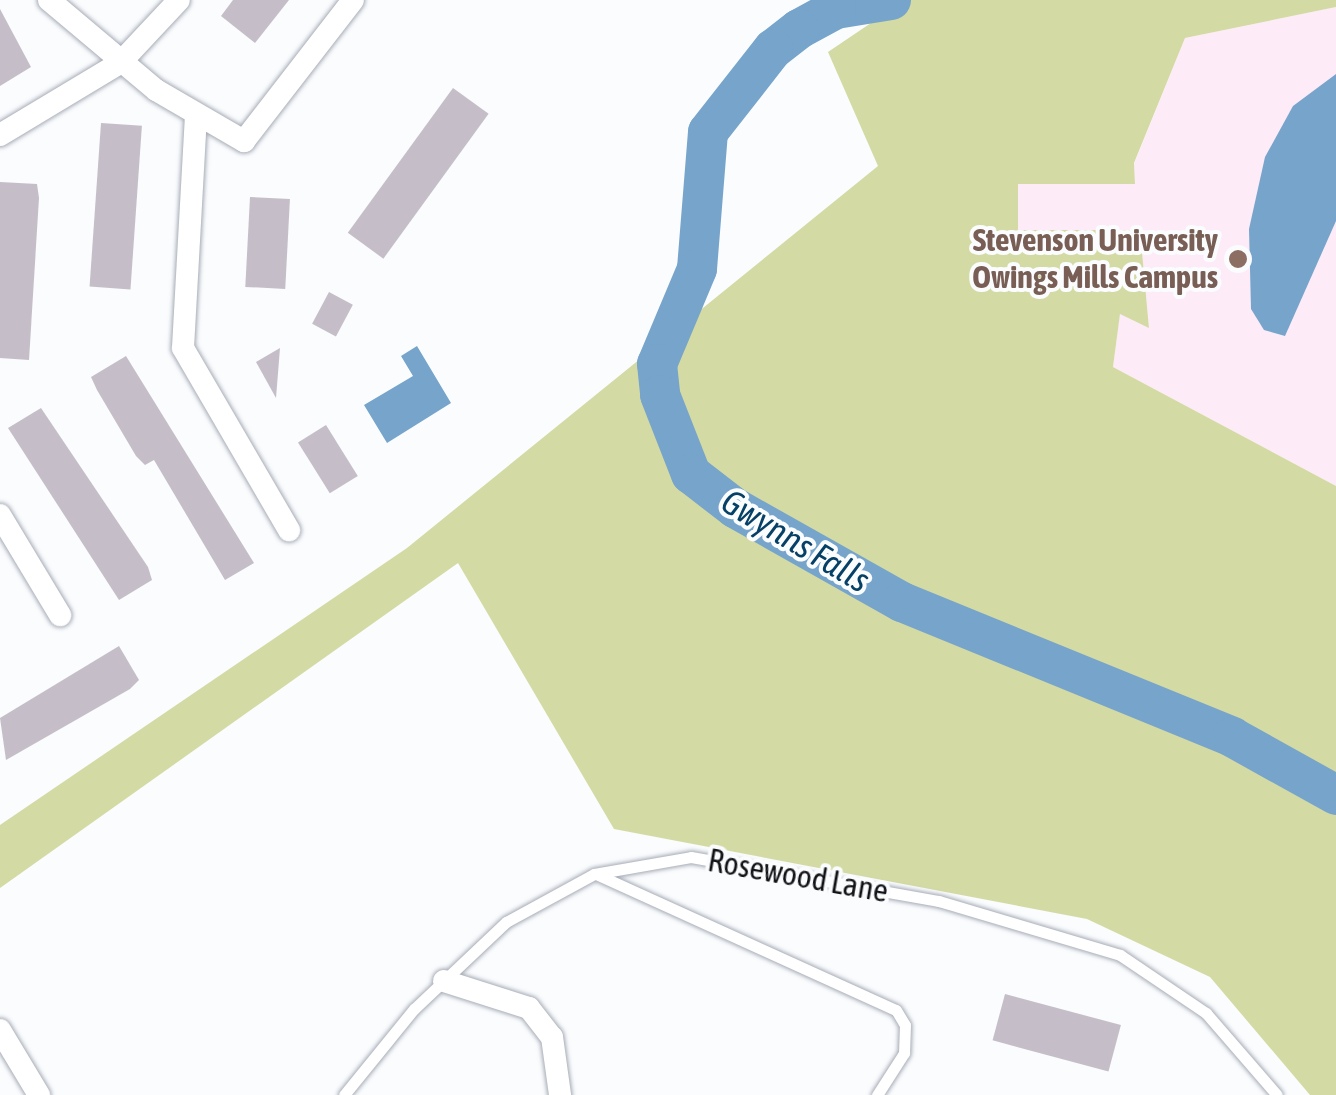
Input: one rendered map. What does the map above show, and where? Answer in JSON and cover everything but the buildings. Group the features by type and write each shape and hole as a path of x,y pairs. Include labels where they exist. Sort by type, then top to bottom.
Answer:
{"street":[{"path":"49,0 120,63 196,115 244,142 354,0"},
{"path":"0,135 120,63 179,0"},
{"path":"196,115 183,348 289,530"},
{"path":"0,515 60,615"},
{"path":"444,981 528,1008 552,1037 560,1095"},
{"path":"0,1030 39,1095"}],"lane":[{"name":"Rosewood Lane","path":"344,1095 444,981 506,922 594,874 691,857 742,861 1077,938 1159,977 1206,1014 1277,1095"},
{"path":"594,874 640,888 896,1010 905,1025 904,1053 877,1095"}],"shaded area":[{"name":"Stevenson University Owings Mills Campus","path":"1336,7 1336,486 1113,367 1120,313 1149,327 1140,231 1018,230 1018,183 1135,184 1134,164 1185,38"}],"green space":[{"path":"905,0 1336,0 1336,7 1185,38 1134,163 1135,184 1018,184 1018,230 1140,230 1149,328 1120,314 1113,367 1336,486 1336,1095 1310,1095 1210,977 1087,919 614,829 458,563 0,888 0,825 407,548 878,166 828,52"}],"water":[{"path":"1336,74 1336,221 1285,336 1264,330 1251,309 1249,229 1265,157 1293,106"},
{"path":"417,346 451,403 387,443 364,405 413,376 401,356"}],"waterway":[{"name":"Gwynns Falls","path":"891,0 836,9 799,29 773,49 708,132 697,269 657,364 660,395 691,474 735,508 902,602 1232,737 1336,795"}],"place":[{"name":"Stevenson University Owings Mills Campus","path":"1238,259"}]}
